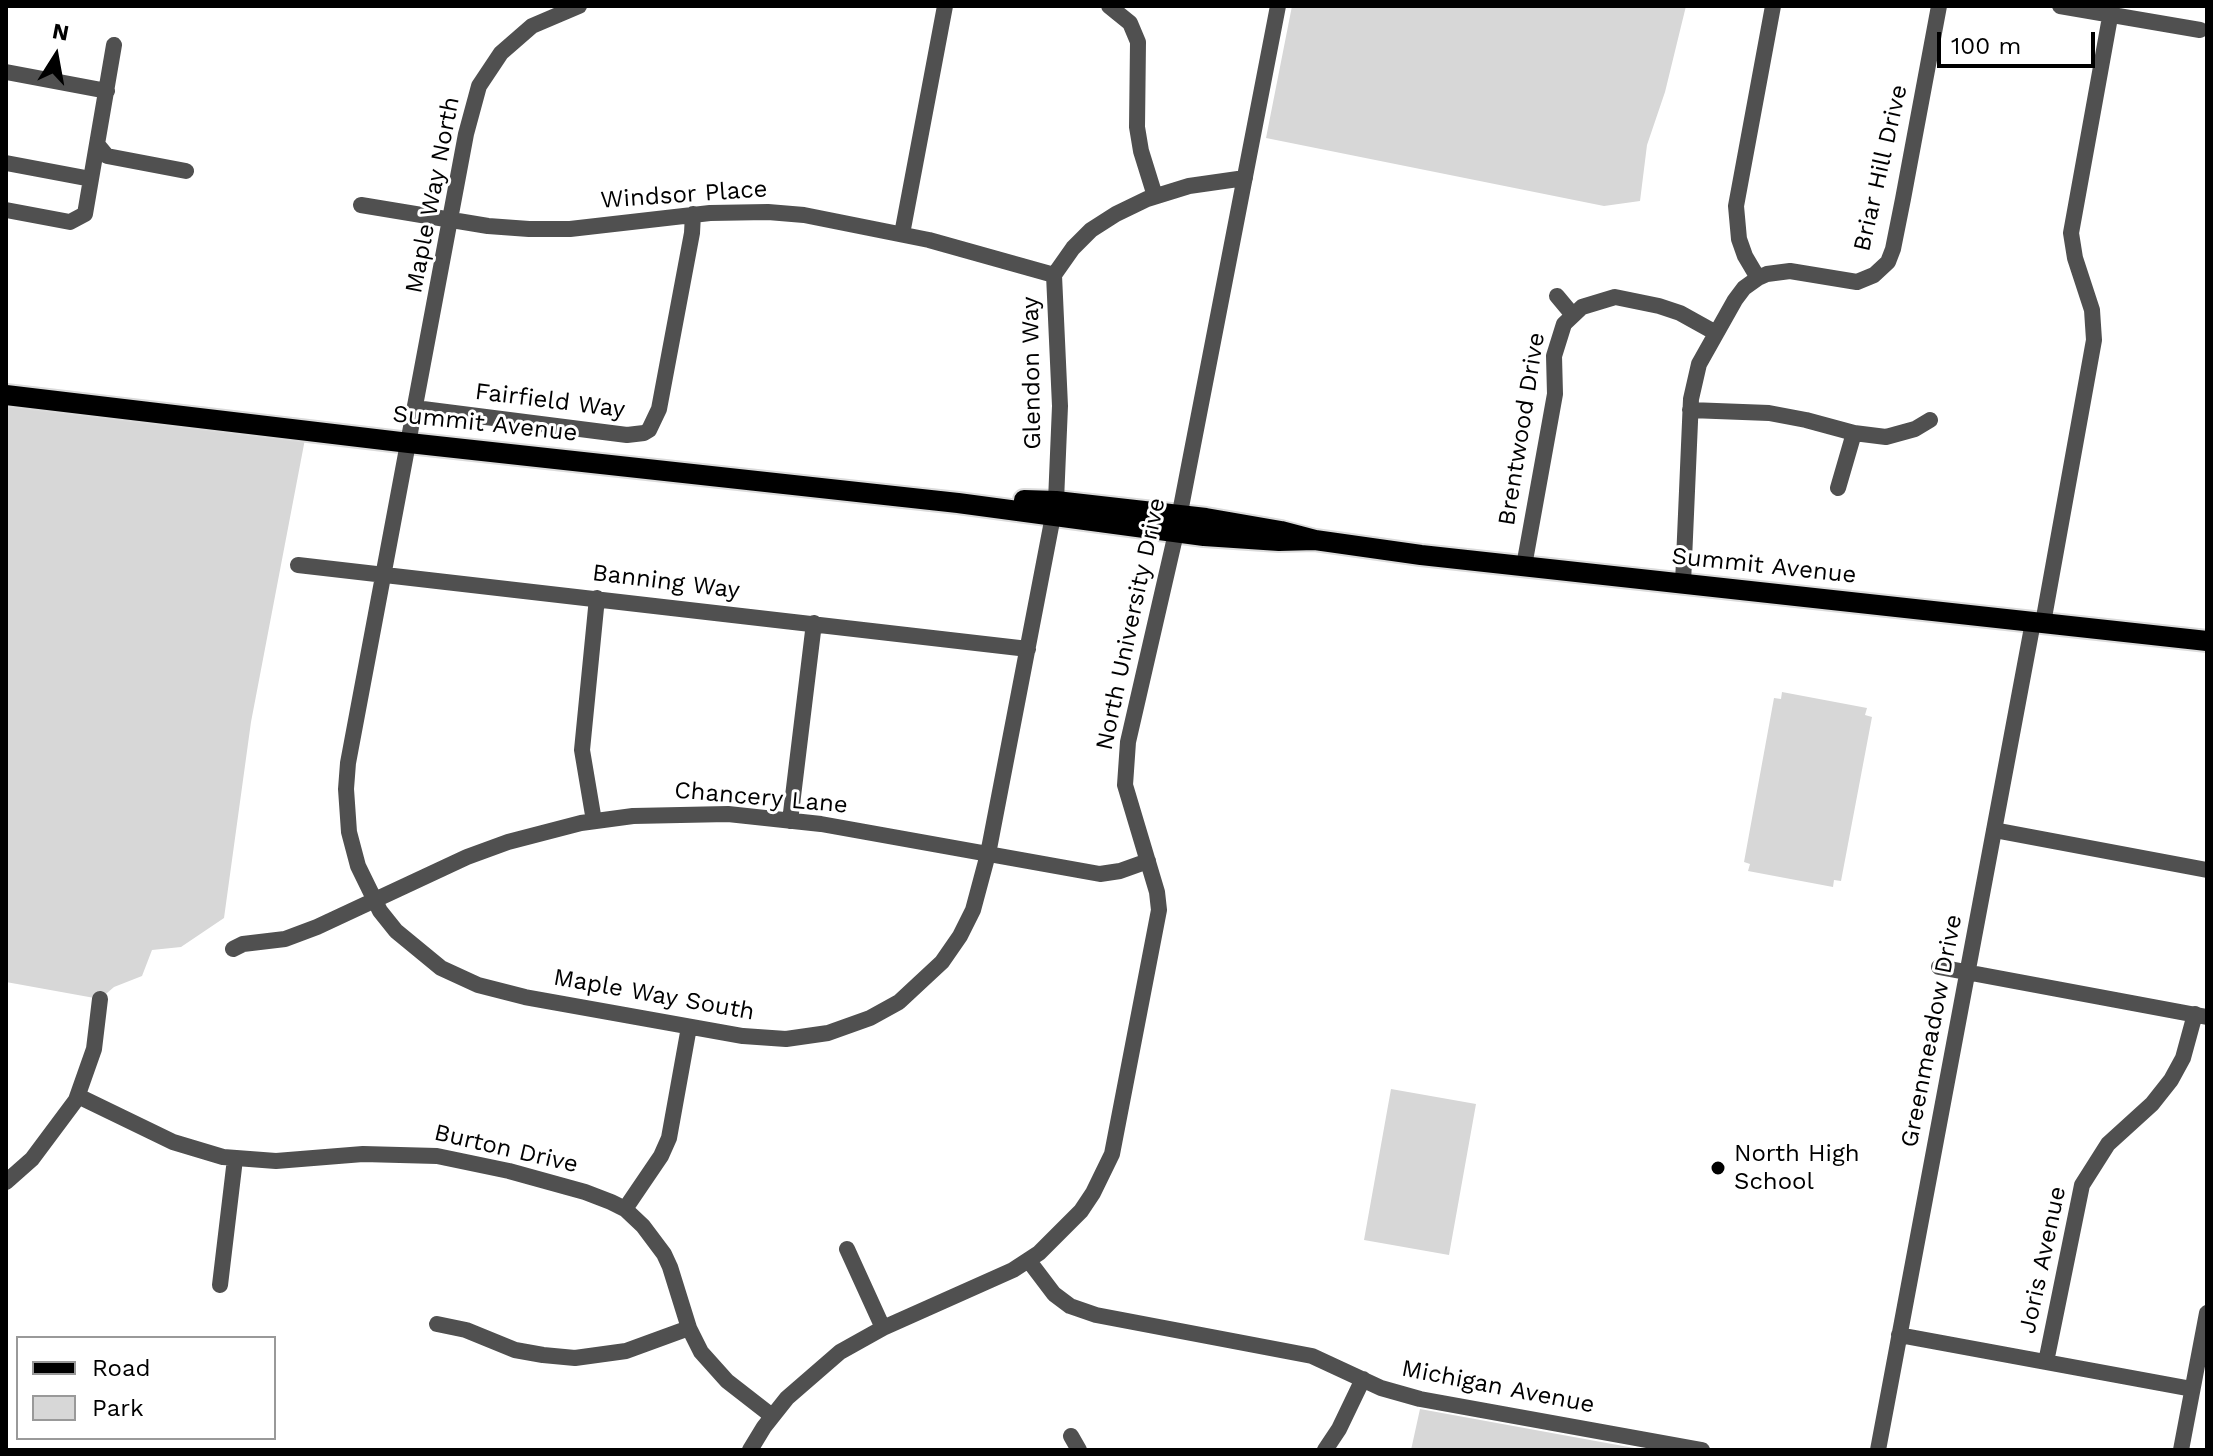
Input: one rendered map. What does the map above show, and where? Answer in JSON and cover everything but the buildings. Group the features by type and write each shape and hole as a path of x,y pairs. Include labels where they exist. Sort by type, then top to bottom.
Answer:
{"main road":[{"name":"Summit Avenue","path":"6,395 958,503 1054,509 1178,524 1279,541 1315,540 2207,641"}],"street":[{"name":"Maple Way North","path":"409,443 472,106 486,75 508,44 532,26 579,6"},
{"path":"902,234 945,6"},
{"path":"1109,6 1130,23 1138,42 1137,127 1155,196"},
{"name":"North University Drive","path":"750,1450 772,1416 799,1385 825,1363 883,1328 1029,1261 1081,1211 1112,1154 1158,923 1157,892 1128,795 1125,765 1134,707 1178,524 1278,6"},
{"path":"1683,583 1690,410 1695,375 1744,288 1758,278 1739,239 1736,206 1773,6"},
{"name":"Briar Hill Drive","path":"1758,278 1790,271 1857,282 1874,275 1888,262 1903,199 1939,6"},
{"path":"2060,6 2111,10 2200,30"},
{"name":"Greenmeadow Drive","path":"1878,1450 1994,830 2094,340 2092,310 2075,258 2071,233 2111,10"},
{"path":"6,210 70,222 85,214 114,45"},
{"path":"6,72 107,91"},
{"path":"97,144 107,156 186,171"},
{"path":"6,163 91,179"},
{"name":"Glendon Way","path":"1054,509 1060,406 1054,275 1091,230 1116,214 1155,196 1206,182 1245,178"},
{"name":"Windsor Place","path":"361,205 508,228 570,229 693,214 756,212 804,215 902,234 1054,275"},
{"name":"Fairfield Way","path":"415,408 627,435 649,430 659,409 693,214"},
{"path":"1557,296 1572,314"},
{"name":"Brentwood Drive","path":"1524,566 1555,394 1556,345 1564,324 1572,314 1604,298 1625,298 1680,313 1716,333"},
{"path":"1690,410 1785,415 1854,433 1886,437 1915,429 1930,420"},
{"path":"1838,488 1854,433"},
{"name":"Maple Way South","path":"409,443 346,789 352,844 380,911 406,940 441,968 464,980 525,997 743,1036 799,1038 842,1029 884,1011 930,975 960,936 973,910 988,854 1054,509"},
{"name":"Banning Way","path":"298,565 1028,649"},
{"path":"594,821 582,750 597,598"},
{"path":"790,821 814,623"},
{"name":"Chancery Lane","path":"238,946 285,939 467,857 508,842 594,821 645,815 698,813 790,821 1100,874 1148,861"},
{"path":"1994,830 2207,870"},
{"path":"1939,967 2201,1016"},
{"path":"6,1182 40,1151 78,1096 94,1049 100,999"},
{"name":"Joris Avenue","path":"2046,1362 2082,1185 2108,1144 2152,1104 2171,1080 2201,1016"},
{"path":"625,1209 661,1156 669,1138 689,1027"},
{"name":"Burton Drive","path":"78,1096 173,1142 235,1159 276,1161 363,1154 437,1156 497,1168 585,1192 625,1209 654,1238 664,1254 689,1328 713,1367 772,1416"},
{"path":"220,1285 235,1159"},
{"path":"847,1249 883,1328"},
{"name":"Michigan Avenue","path":"1029,1261 1054,1294 1083,1311 1304,1354 1390,1391 1420,1399 1702,1450"},
{"path":"2181,1450 2207,1313"},
{"path":"437,1324 466,1330 515,1350 575,1358 626,1351 689,1328"},
{"path":"1899,1335 2192,1389"},
{"path":"1325,1450 1339,1429 1363,1379"}],"green space":[{"path":"1292,6 1686,6 1665,92 1647,145 1640,201 1604,206 1266,138"},
{"path":"6,406 305,439 251,722 224,918 181,947 152,950 142,976 114,987 100,999 6,982"},
{"path":"1782,692 1867,708 1865,715 1872,717 1841,881 1834,880 1833,887 1748,871 1750,864 1744,862 1774,698 1781,699"},
{"path":"1391,1089 1476,1104 1449,1255 1364,1240"},
{"path":"1420,1409 1645,1450 1411,1450"}],"place":[{"name":"North High School","path":"1718,1168"}]}
